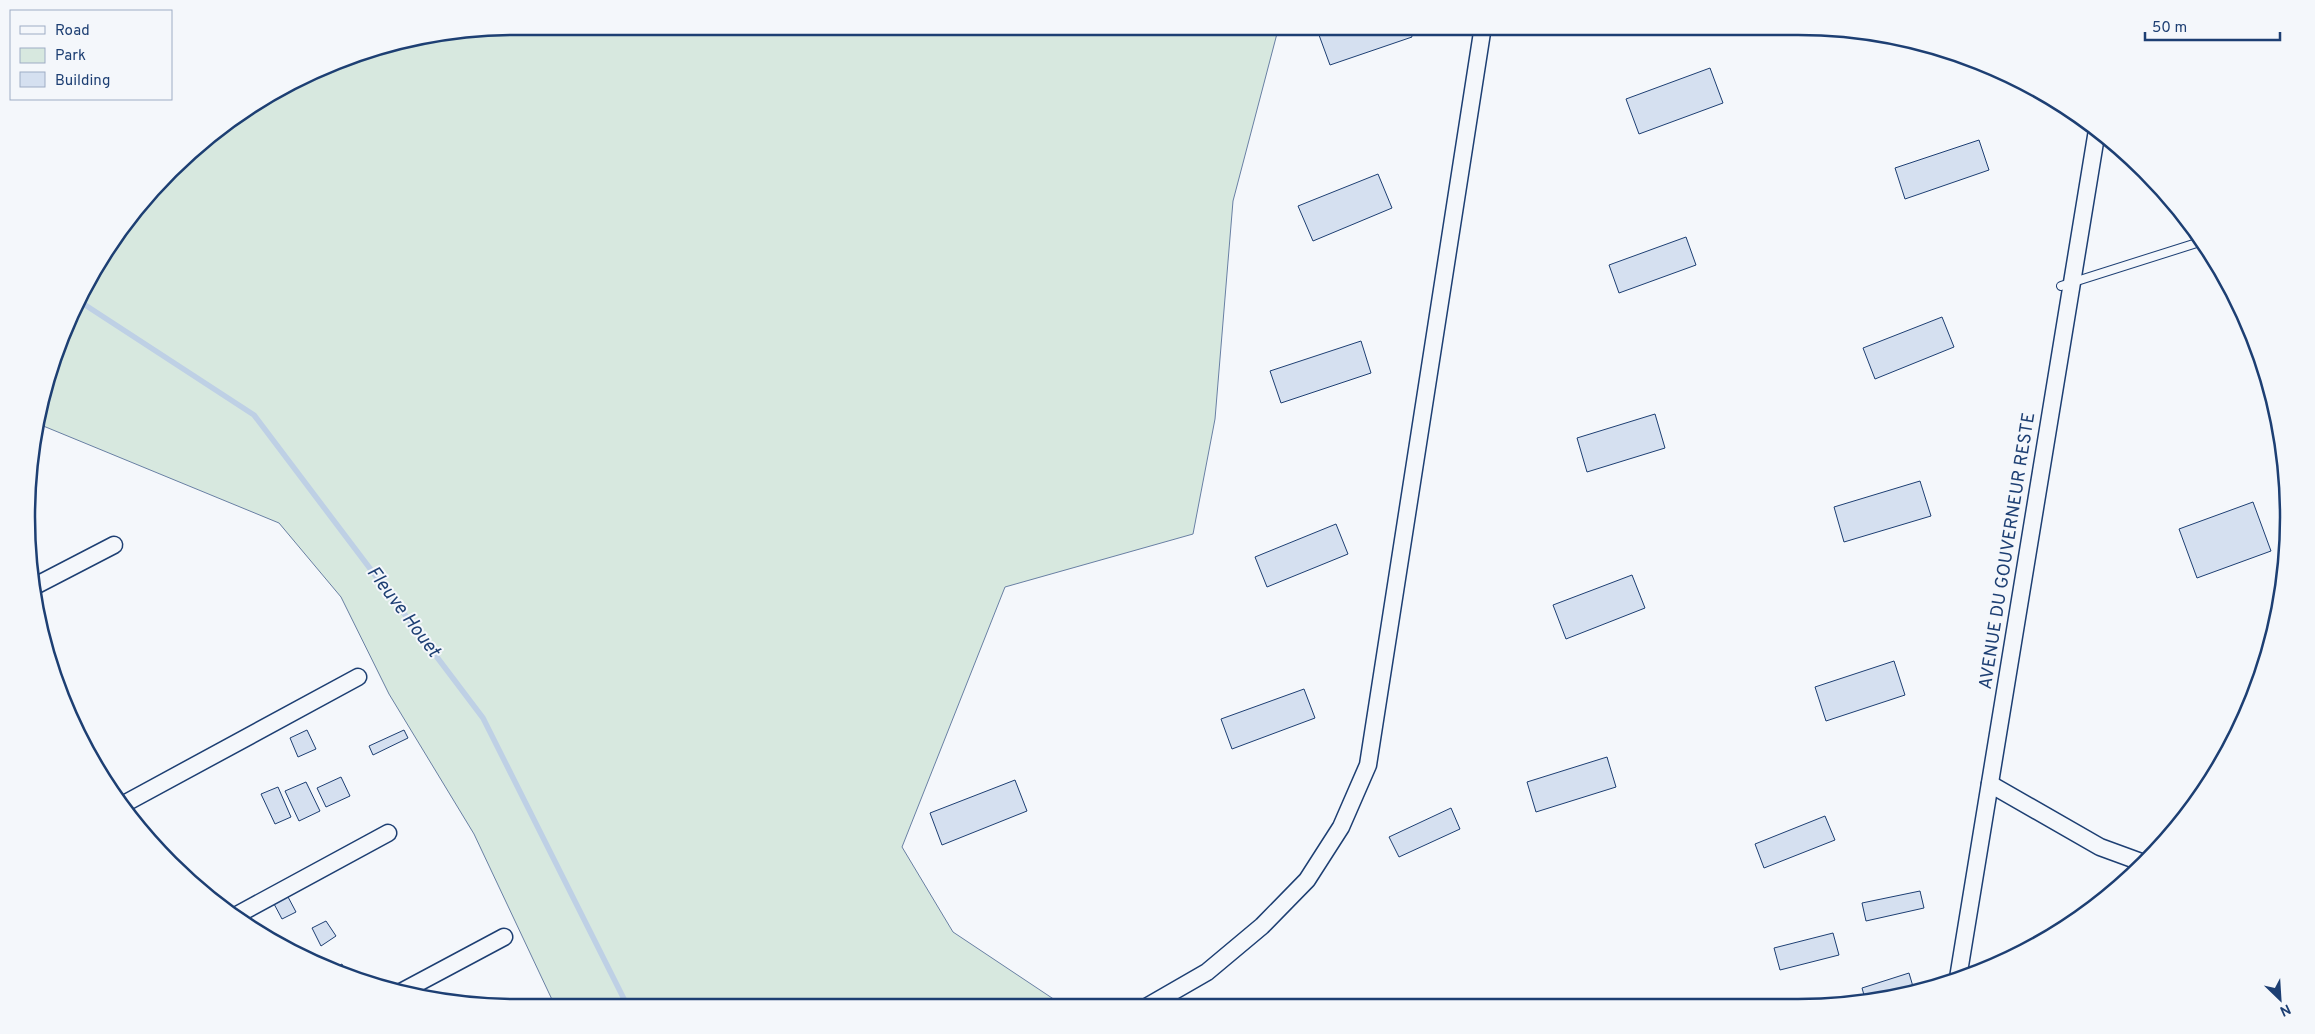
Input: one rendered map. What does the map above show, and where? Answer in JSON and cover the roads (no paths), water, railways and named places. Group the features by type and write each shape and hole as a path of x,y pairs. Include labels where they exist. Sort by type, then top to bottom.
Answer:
{"street":[{"path":"1160,999 1207,972 1262,926 1307,880 1341,826 1368,766 1482,35"},
{"name":"AVENUE DU GOUVERNEUR RESTE","path":"1959,971 2096,139"},
{"path":"40,584 114,545"},
{"path":"129,801 358,677"},
{"path":"1990,784 2100,847 2136,860"},
{"path":"242,912 388,833"},
{"path":"410,987 504,937"}],"lane":[{"path":"2061,286 2195,244"}],"waterway":[{"name":"Fleuve Houet","path":"85,305 254,415 483,718 624,999"}]}
